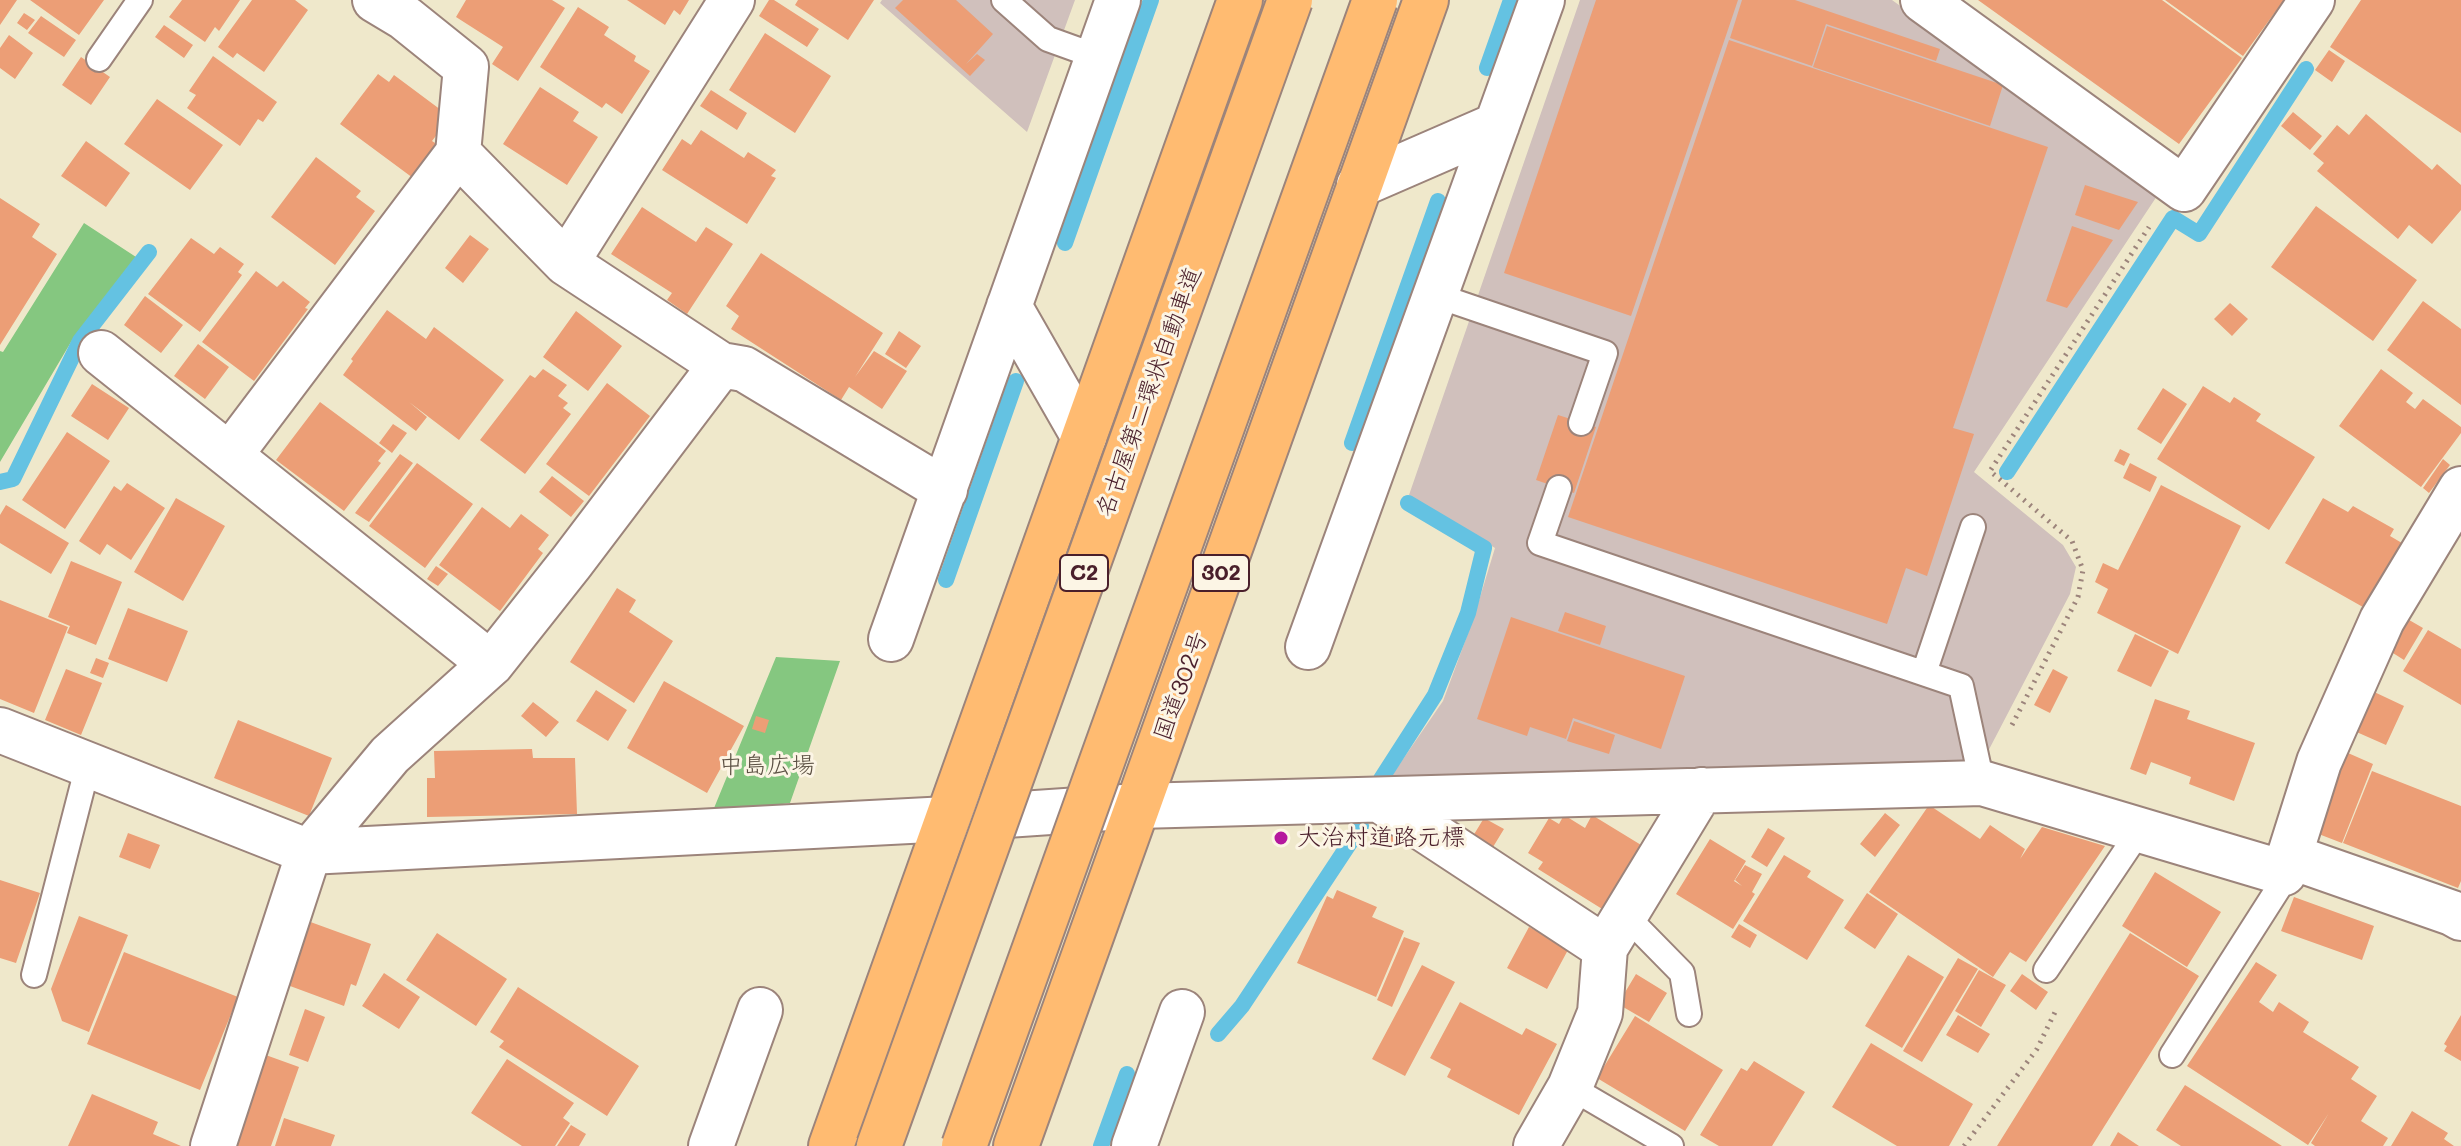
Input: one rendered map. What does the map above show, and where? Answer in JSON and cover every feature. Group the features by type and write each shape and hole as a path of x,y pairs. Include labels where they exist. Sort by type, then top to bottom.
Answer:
{"highway":[{"path":"831,1146 1240,0"},
{"name":"名古屋第二環状自動車道","path":"879,1146 1290,0"},
{"path":"964,1146 1375,0"},
{"name":"国道302号","path":"1016,1146 1426,0"}],"street":[{"path":"566,263 732,0"},
{"path":"891,639 1118,0"},
{"path":"1308,647 1542,0"},
{"path":"1923,0 2184,189 2312,0"},
{"path":"230,455 458,153 466,67 399,6"},
{"path":"1359,185 1497,125"},
{"path":"458,153 566,263 721,365 744,369 945,490"},
{"path":"1009,306 1084,437"},
{"path":"101,353 491,664"},
{"path":"213,1146 309,852 390,755 491,664 721,365"},
{"path":"2286,865 2319,762 2382,620 2461,489"},
{"path":"0,730 309,852 948,819 1138,806 1982,783 2140,830 2286,865 2461,918"},
{"path":"1536,1146 1570,1087 1600,1013 1615,932 1701,790"},
{"path":"1380,800 1615,932"},
{"path":"711,1146 760,1010"},
{"path":"1134,1146 1182,1012"}],"lane":[{"path":"99,59 140,0"},
{"path":"1004,0 1048,39 1098,57"},
{"path":"1435,295 1605,353 1581,423"},
{"path":"1559,488 1540,543 1961,686 1982,783"},
{"path":"1924,673 1973,527"},
{"path":"34,975 88,765"},
{"path":"2046,970 2140,830"},
{"path":"2172,1055 2278,889 2286,865"},
{"path":"1615,932 1682,973 1689,1014"},
{"path":"1570,1087 1671,1146"}],"path":[{"path":"1982,783 2078,597 2083,570 2072,541 1990,471 2178,183"},
{"path":"1964,1146 2037,1049 2057,1013 2057,983 2046,970"}],"shaded area":[{"path":"882,0 1075,0 1027,132 880,3"},
{"path":"1580,0 1892,0 2159,193 1974,472 2063,545 2076,567 2070,594 1983,761 1388,781 1443,701 1495,548 1409,495"}],"green space":[{"path":"84,223 136,257 74,337 0,462 0,351 3,352"},
{"name":"中島広場","path":"776,657 840,661 790,803 712,813"}],"building":[{"path":"0,0 17,0 0,25"},
{"path":"30,0 104,0 79,35"},
{"path":"182,0 240,0 219,31 215,27 205,42 169,17"},
{"path":"252,0 295,0 308,10 264,72 237,53 233,58 218,47"},
{"path":"466,0 552,0 565,8 518,81 492,64 503,47 456,17"},
{"path":"627,0 689,0 680,15 674,10 665,25"},
{"path":"769,0 774,0 819,29 807,47 759,16"},
{"path":"798,0 874,0 848,40 795,5"},
{"path":"903,0 956,0 993,34 966,64 977,54 985,60 970,76 895,8"},
{"path":"1596,0 1738,0 1631,316 1504,273"},
{"path":"1742,0 1795,0 1940,49 1936,61 1826,24 1812,66 1730,38"},
{"path":"1978,0 2162,0 2242,58 2179,144"},
{"path":"2165,0 2284,0 2243,56"},
{"path":"2361,0 2461,0 2461,133 2330,47"},
{"path":"578,7 609,27 604,35 636,56 634,61 650,71 622,114 606,103 602,108 540,67"},
{"path":"24,13 35,20 27,30 17,23"},
{"path":"41,16 76,40 64,57 28,33"},
{"path":"164,25 193,45 184,58 155,37"},
{"path":"1827,26 2003,85 1990,126 1813,67"},
{"path":"765,33 831,76 795,133 729,90"},
{"path":"9,35 33,53 15,79 0,68 0,48"},
{"path":"1729,40 2048,147 1953,428 1974,434 1927,576 1906,568 1887,624 1568,517"},
{"path":"2329,50 2345,61 2332,82 2315,70"},
{"path":"213,56 277,102 263,122 258,119 240,146 187,108 196,95 189,91"},
{"path":"81,57 110,77 91,105 62,85"},
{"path":"378,74 389,82 394,75 445,113 445,124 432,141 438,145 413,178 340,124"},
{"path":"540,87 579,112 573,121 598,137 567,185 503,144"},
{"path":"711,90 747,113 737,130 700,106"},
{"path":"157,99 223,145 190,190 124,144"},
{"path":"2293,112 2322,136 2310,150 2281,126"},
{"path":"2366,114 2432,170 2437,164 2461,185 2461,210 2432,244 2409,225 2398,239 2317,171 2324,163 2313,154 2337,125 2349,135"},
{"path":"701,130 744,158 748,152 776,170 771,176 776,178 747,224 662,170 682,139 691,145"},
{"path":"86,141 130,173 106,207 61,176"},
{"path":"316,157 361,191 356,197 375,211 335,265 271,217"},
{"path":"2085,185 2138,202 2119,230 2075,215"},
{"path":"0,198 40,224 32,237 57,254 0,345"},
{"path":"2316,206 2417,280 2373,341 2271,267"},
{"path":"642,207 696,242 706,227 733,244 687,314 667,300 672,293 611,254"},
{"path":"2072,226 2113,240 2067,308 2046,301"},
{"path":"470,235 489,249 463,283 445,268"},
{"path":"191,238 214,254 220,247 244,264 238,272 242,275 200,332 148,294"},
{"path":"761,253 883,333 855,377 874,351 907,371 882,409 849,387 841,400 731,329 739,316 726,306"},
{"path":"256,271 277,287 283,281 310,302 305,308 308,309 254,381 202,342"},
{"path":"145,296 183,325 161,353 124,325"},
{"path":"2423,301 2461,329 2461,405 2387,350"},
{"path":"2230,303 2248,319 2232,336 2214,319"},
{"path":"387,310 426,339 434,327 504,380 459,440 409,402 427,417 416,431 343,375"},
{"path":"576,311 622,346 588,391 543,357"},
{"path":"899,331 921,346 906,368 885,354"},
{"path":"198,344 229,367 205,399 174,376"},
{"path":"543,369 567,385 558,396 568,403 563,408 571,414 525,474 480,440 530,375 535,378"},
{"path":"2381,369 2413,393 2406,402 2415,409 2423,399 2461,427 2461,433 2421,487 2339,426"},
{"path":"607,383 650,416 589,496 546,464"},
{"path":"92,384 129,408 108,440 71,416"},
{"path":"2203,386 2230,403 2234,397 2261,414 2256,421 2315,457 2269,530 2157,459"},
{"path":"2163,388 2187,404 2161,444 2137,429"},
{"path":"320,402 386,451 378,461 381,463 344,511 276,460"},
{"path":"1558,415 1596,427 1574,493 1536,480"},
{"path":"393,424 407,433 392,453 379,443"},
{"path":"67,432 110,461 65,529 22,500"},
{"path":"2120,449 2130,454 2124,466 2114,461"},
{"path":"400,454 413,463 369,522 355,513"},
{"path":"2443,459 2450,465 2429,493 2423,488"},
{"path":"417,463 473,504 425,568 369,526"},
{"path":"2130,463 2157,477 2150,492 2123,478"},
{"path":"552,476 584,501 571,517 539,492"},
{"path":"127,483 165,508 131,560 107,544 100,555 79,541 114,486 121,491"},
{"path":"2161,485 2241,526 2178,654 2097,613 2108,589 2095,582 2103,563 2118,570"},
{"path":"176,498 225,526 183,601 134,572"},
{"path":"2323,498 2348,512 2353,506 2394,529 2390,536 2407,546 2370,611 2285,563"},
{"path":"6,505 69,543 51,574 0,543 0,515"},
{"path":"482,507 510,528 521,514 549,535 538,549 543,553 500,611 439,565"},
{"path":"71,561 122,582 96,645 67,633 70,626 48,617"},
{"path":"436,566 448,574 438,586 427,579"},
{"path":"617,588 636,600 629,612 673,641 634,703 570,662"},
{"path":"0,600 68,627 34,713 0,699"},
{"path":"128,608 188,631 167,682 108,659"},
{"path":"1565,612 1606,626 1600,645 1558,631"},
{"path":"1511,617 1685,676 1661,749 1573,718 1566,739 1530,727 1527,736 1477,719"},
{"path":"2404,617 2423,628 2404,660 2385,648"},
{"path":"2428,630 2461,649 2461,705 2403,671"},
{"path":"2135,634 2169,651 2151,687 2117,671"},
{"path":"96,658 109,663 103,678 90,673"},
{"path":"66,669 102,683 81,735 45,720"},
{"path":"2053,669 2068,677 2050,713 2034,705"},
{"path":"664,681 744,726 707,793 627,748"},
{"path":"596,690 627,710 608,741 576,721"},
{"path":"2370,690 2404,706 2386,745 2352,730"},
{"path":"2155,699 2190,711 2187,719 2255,743 2234,801 2189,784 2191,777 2151,762 2146,775 2130,769"},
{"path":"533,702 559,722 546,737 521,716"},
{"path":"756,716 769,720 765,733 752,729"},
{"path":"238,720 332,758 309,816 214,778"},
{"path":"1574,721 1615,735 1609,754 1567,741"},
{"path":"532,749 533,758 575,758 577,814 427,817 427,778 435,778 434,751"},
{"path":"2348,753 2373,764 2342,843 2316,833"},
{"path":"2372,771 2461,806 2461,881 2458,888 2343,843"},
{"path":"1929,805 1980,839 1990,825 2025,849 2020,859 2042,827 2105,846 2026,962 2010,952 1993,977 1869,892"},
{"path":"1885,813 1900,825 1875,857 1860,844"},
{"path":"1564,815 1585,828 1592,815 1646,848 1607,912 1538,869 1543,862 1528,853 1549,818 1559,824"},
{"path":"1484,818 1504,829 1493,847 1473,836"},
{"path":"1382,823 1401,835 1391,848 1373,835"},
{"path":"1768,828 1785,838 1767,867 1751,857"},
{"path":"128,833 160,845 150,869 119,857"},
{"path":"1710,839 1746,861 1734,881 1742,886 1735,880 1745,865 1762,874 1752,892 1755,894 1733,929 1676,894"},
{"path":"1784,855 1811,871 1807,877 1844,900 1807,960 1743,921"},
{"path":"2155,872 2221,912 2187,967 2122,926"},
{"path":"0,880 40,893 16,963 0,958"},
{"path":"1337,890 1377,907 1372,917 1404,931 1376,997 1297,963 1327,896 1333,899"},
{"path":"1867,893 1898,914 1875,949 1844,928"},
{"path":"2294,897 2374,926 2362,960 2281,931"},
{"path":"79,916 128,935 89,1032 62,1021 51,989"},
{"path":"305,920 371,944 356,986 351,984 344,1006 282,983"},
{"path":"1739,924 1757,935 1750,948 1731,937"},
{"path":"1529,927 1569,948 1547,989 1507,968"},
{"path":"437,933 507,979 476,1026 406,980"},
{"path":"2130,933 2199,976 2092,1146 1997,1146"},
{"path":"1404,937 1420,943 1392,1007 1377,1000"},
{"path":"124,952 238,997 200,1090 87,1044"},
{"path":"1908,955 1944,977 1902,1048 1865,1026"},
{"path":"1958,958 1978,969 1922,1062 1903,1051"},
{"path":"2256,962 2277,975 2259,1002 2273,1012 2279,1002 2309,1022 2303,1032 2359,1067 2351,1079 2377,1096 2361,1121 2388,1138 2383,1146 2315,1146 2311,1143 2329,1113 2308,1145 2187,1066"},
{"path":"1422,965 1455,982 1405,1076 1372,1059"},
{"path":"1979,970 2006,985 1981,1027 1955,1011"},
{"path":"384,973 420,997 399,1029 362,1006"},
{"path":"1636,974 1667,993 1649,1022 1618,1004"},
{"path":"2022,974 2048,992 2036,1010 2010,991"},
{"path":"518,987 639,1066 607,1116 499,1047 504,1041 490,1032"},
{"path":"1460,1002 1522,1035 1526,1028 1557,1044 1519,1115 1447,1077 1451,1069 1430,1058"},
{"path":"305,1009 325,1017 308,1062 289,1055"},
{"path":"1958,1015 1990,1034 1978,1053 1946,1035"},
{"path":"2461,1015 2461,1061 2444,1051 2447,1046 2444,1044"},
{"path":"1635,1016 1723,1070 1685,1131 1597,1078"},
{"path":"1871,1043 1973,1104 1949,1146 1897,1146 1832,1107"},
{"path":"263,1054 299,1067 271,1146 231,1146"},
{"path":"507,1059 574,1103 563,1118 570,1123 555,1146 522,1146 471,1113"},
{"path":"1754,1061 1805,1092 1772,1146 1719,1146 1700,1135 1741,1068 1747,1071"},
{"path":"2185,1085 2282,1146 2181,1146 2156,1130"},
{"path":"92,1094 158,1122 153,1134 181,1146 68,1146"},
{"path":"2412,1111 2448,1133 2444,1139 2454,1146 2391,1146"},
{"path":"284,1118 335,1135 331,1146 275,1146"},
{"path":"571,1125 586,1134 579,1146 557,1146"},
{"path":"2118,1132 2139,1146 2110,1146"}],"waterway":[{"path":"1065,243 1151,0"},
{"path":"1487,68 1511,0"},
{"path":"2007,472 2173,218 2199,234 2306,69"},
{"path":"1352,443 1438,201"},
{"path":"0,482 13,479 80,341 149,252"},
{"path":"946,580 1016,381"},
{"path":"1381,779 1435,695 1468,613 1484,548 1408,503"},
{"path":"1218,1034 1242,1006 1361,826"},
{"path":"1101,1146 1127,1074"}],"place":[{"name":"大治村道路元標","path":"1281,838"}]}
